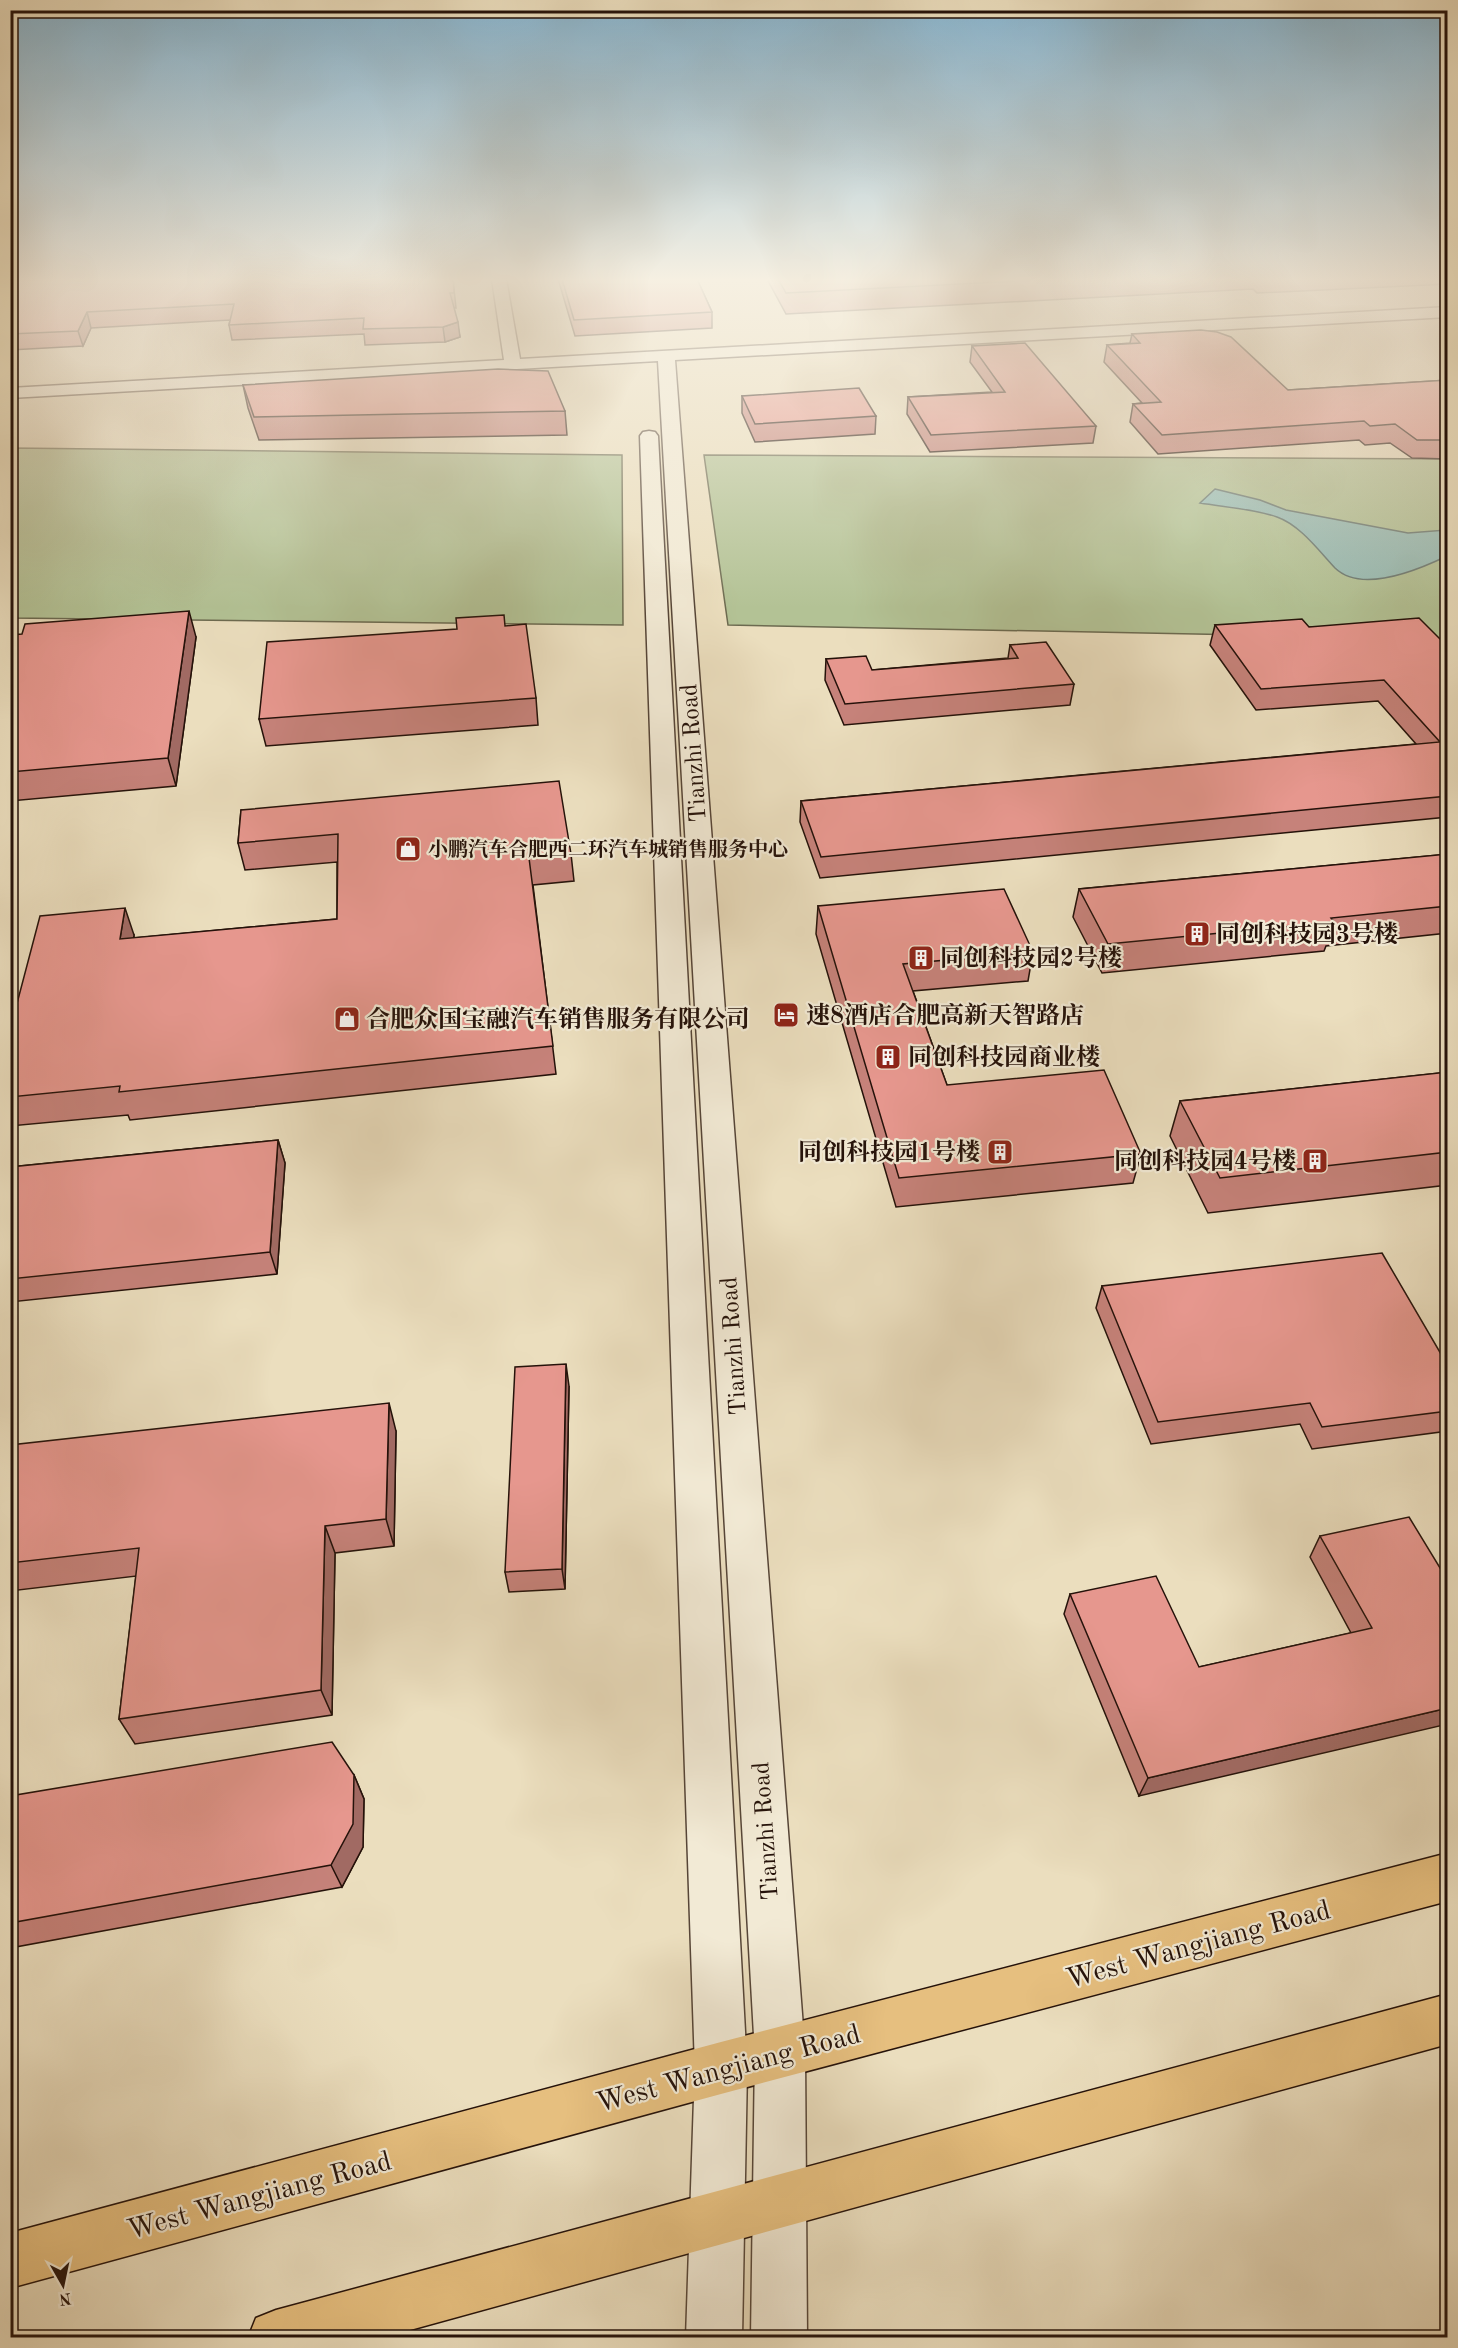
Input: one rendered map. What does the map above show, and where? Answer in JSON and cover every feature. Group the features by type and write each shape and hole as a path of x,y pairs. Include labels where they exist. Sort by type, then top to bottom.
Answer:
{"main road":[{"name":"West Wangjiang Road","path":"10,2261 721,2068 1448,1877"},
{"path":"276,2337 1448,2019"}],"street":[{"path":"10,393 87,389"},
{"name":"Tianzhi Road","path":"657,389 721,2068 714,2337"},
{"name":"Tianzhi Road","path":"658,389 780,2053 778,2337"}],"green space":[{"path":"11,448 622,455 623,625 11,618"},
{"path":"704,455 1447,459 1447,639 728,625"}],"water":[{"path":"1215,489 1260,500 1286,510 1408,533 1446,530 1447,556 1391,577 1360,579 1346,575 1335,568 1294,526 1277,517 1200,503"}],"building":[{"path":"244,389 555,389 565,411 254,417"},
{"path":"859,389 876,416 755,424 742,396"},
{"path":"1003,389 1064,389 1096,426 931,435 908,397 1005,392"},
{"path":"1148,389 1448,389 1448,440 1417,440 1395,424 1370,426 1364,421 1162,435 1133,404 1161,402"},
{"path":"189,611 168,758 10,772 10,635 22,634 25,624"},
{"path":"504,615 505,626 526,624 536,698 259,719 267,642 457,629 456,618"},
{"path":"1419,618 1448,647 1448,796 821,857 801,801 1440,742 1384,680 1261,689 1215,625 1302,619 1309,627"},
{"path":"1046,642 1074,684 845,704 826,659 866,656 872,670 1018,658 1010,645"},
{"path":"559,781 571,854 529,858 553,1046 119,1092 120,1086 10,1097 10,1030 40,916 125,908 120,939 337,919 338,834 238,843 241,810"},
{"path":"1448,854 1448,906 1331,918 1334,922 1108,944 1079,889"},
{"path":"1004,889 1033,952 903,964 947,1085 1104,1070 1141,1154 899,1178 818,906"},
{"path":"1448,1072 1448,1152 1220,1178 1180,1101"},
{"path":"278,1140 270,1252 10,1279 10,1167"},
{"path":"1382,1253 1448,1366 1448,1411 1322,1427 1310,1403 1158,1422 1102,1286"},
{"path":"566,1364 562,1569 505,1572 515,1367"},
{"path":"389,1403 386,1519 325,1526 321,1690 119,1719 139,1548 10,1563 10,1445"},
{"path":"1409,1517 1448,1581 1448,1708 1148,1778 1070,1594 1156,1576 1199,1667 1372,1628 1320,1536"},
{"path":"332,1742 354,1775 353,1824 331,1865 10,1923 10,1796"}],"place":[{"name":"小鹏汽车合肥西二环汽车城销售服务中心","path":"408,849"},
{"name":"同创科技园3号楼","path":"1197,934"},
{"name":"同创科技园2号楼","path":"921,958"},
{"name":"速8酒店合肥高新天智路店","path":"786,1015"},
{"name":"合肥众国宝融汽车销售服务有限公司","path":"347,1019"},
{"name":"同创科技园商业楼","path":"888,1057"},
{"name":"同创科技园1号楼","path":"1000,1152"},
{"name":"同创科技园4号楼","path":"1315,1161"}]}
